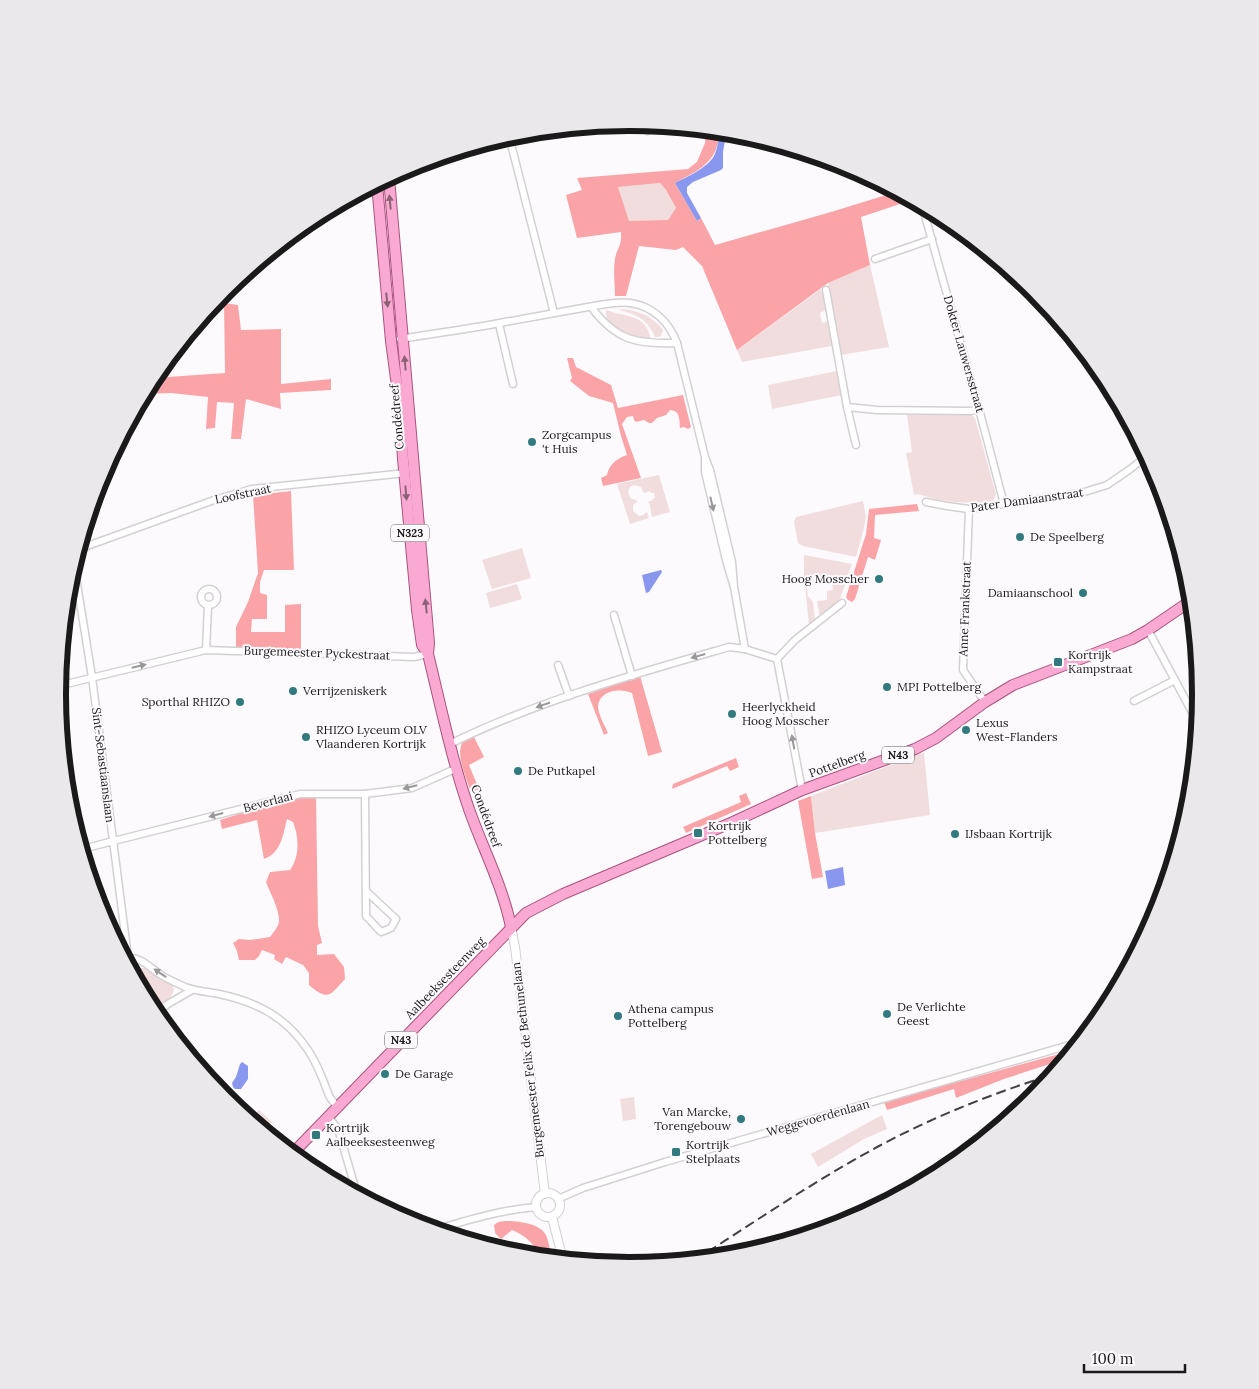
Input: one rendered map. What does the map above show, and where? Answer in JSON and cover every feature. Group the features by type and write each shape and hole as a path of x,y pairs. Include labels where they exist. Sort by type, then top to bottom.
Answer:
{"main road":[{"name":"Condédreef","path":"390,185 403,339 417,610 422,645 428,654 456,769 470,813 507,909 511,927"},
{"name":"Condédreef","path":"378,190 391,341 409,474"},
{"name":"Pottelberg","path":"511,927 526,913 564,894 725,826 802,790 915,749 936,738 985,702 1013,685 1103,650 1148,630 1185,605"},
{"name":"Aalbeeksesteenweg","path":"297,1148 511,927"}],"street":[{"path":"511,144 554,313"},
{"name":"Dokter Lauwersstraat","path":"925,216 1004,504"},
{"path":"875,259 932,239"},
{"path":"826,290 847,407 856,445"},
{"path":"391,341 619,302 631,303 657,314 670,327 677,343 705,457 705,472 734,587 745,649"},
{"path":"592,307 611,328 634,340 650,343 677,343"},
{"path":"499,324 514,384"},
{"path":"847,407 877,410 971,411 979,409"},
{"name":"Pater Damiaanstraat","path":"926,502 969,509 1081,493 1107,485 1142,460"},
{"name":"Loofstraat","path":"86,547 214,500 252,489 409,474"},
{"name":"Anne Frankstraat","path":"969,509 963,670 985,702"},
{"name":"Sint-Sebastiaanslaan","path":"77,584 92,677 127,949"},
{"path":"777,659 795,640 842,603"},
{"path":"206,650 208,606"},
{"path":"614,615 632,676"},
{"path":"1148,630 1193,712"},
{"path":"450,744 539,706 729,647 745,649 777,659"},
{"name":"Burgemeester Pyckestraat","path":"66,684 206,650 414,657 428,654"},
{"path":"777,659 802,790"},
{"path":"558,664 569,696"},
{"path":"1134,701 1175,680"},
{"name":"Beverlaai","path":"87,848 300,794 365,794 412,788 456,769"},
{"path":"365,794 366,916 381,932 391,928 396,919 366,892"},
{"name":"Burgemeester Felix de Bethunelaan","path":"511,927 545,1194"},
{"path":"132,958 141,960 161,975 192,990 234,997 252,1003 284,1022 308,1050 321,1074 330,1098 338,1107"},
{"path":"162,1009 192,990"},
{"name":"Weggevoerdenlaan","path":"558,1199 583,1188 665,1162 1070,1045"},
{"path":"328,1116 338,1129 355,1186"},
{"path":"545,1194 554,1195 558,1199 560,1204 556,1214 552,1217 541,1216 536,1207 538,1198 545,1194"},
{"path":"445,1227 513,1209 536,1207"},
{"path":"552,1217 561,1254"}],"shaded area":[{"path":"706,136 718,139 716,150 706,164 675,183 697,221 701,218 715,245 888,194 904,203 861,217 870,265 828,283 737,350 702,266 683,247 676,250 639,246 626,296 615,296 614,264 621,241 621,232 577,238 566,195 582,190 577,178 688,169 697,162 705,143","holes":["660,183 676,208 668,220 629,221 618,187"]},
{"path":"660,183 676,208 668,221 628,221 618,187"},
{"path":"870,265 889,347 841,355 828,283"},
{"path":"821,289 826,310 820,313 822,323 829,321 832,346 742,362 737,350"},
{"path":"224,303 238,305 241,330 281,329 281,384 331,379 331,390 280,393 281,409 246,399 241,439 231,439 234,403 217,402 215,428 206,429 208,397 171,393 154,394 165,377 225,373"},
{"path":"618,309 631,310 654,320 663,330 661,336 655,337 652,330 640,318"},
{"path":"606,310 640,321 648,331 651,339 638,337 615,327 609,322"},
{"path":"567,358 573,358 576,367 611,385 618,408 683,395 691,427 688,429 680,428 678,414 670,410 666,415 657,418 652,423 644,420 636,422 633,416 627,417 622,424 641,478 603,486 601,478 607,475 614,462 627,455 613,403 589,396 570,381 572,378"},
{"path":"837,371 842,395 772,409 768,385"},
{"path":"907,415 972,415 975,418 996,494 993,501 955,502 918,494 914,495 906,453 912,452"},
{"path":"659,475 670,512 652,517 648,502 655,498 654,493 650,491 644,493 641,487 634,485 630,487 628,492 630,498 638,501 633,505 633,511 639,516 647,512 649,518 630,524 617,484"},
{"path":"291,491 294,570 264,570 260,582 260,593 267,595 267,619 252,619 251,632 285,632 285,605 301,604 301,649 236,648 236,627 248,602 258,573 253,495"},
{"path":"863,501 866,517 856,557 803,546 798,543 794,522 796,517"},
{"path":"917,504 919,511 875,515 874,538 881,540 875,560 868,557 855,599 852,602 848,600 846,597 866,534 869,509"},
{"path":"522,548 531,578 492,589 482,560"},
{"path":"804,555 852,564 840,599 820,619 817,601 827,600 827,591 833,590 831,577 828,575 824,576 824,578 817,578 816,575 806,576 808,596 813,602 815,620 809,624 804,576"},
{"path":"517,584 522,599 490,608 486,593"},
{"path":"640,676 662,752 648,756 632,693 616,691 602,697 598,706 608,733 604,735 588,694"},
{"path":"474,737 484,757 469,765 479,789 471,792 460,757 460,749 466,739"},
{"path":"924,752 930,815 815,833 811,796"},
{"path":"736,758 739,767 730,771 727,766 672,789 673,784"},
{"path":"746,793 751,804 686,833 683,827 741,802 739,796"},
{"path":"316,796 318,926 322,943 317,945 317,955 334,954 344,967 345,979 332,992 325,995 309,985 309,973 303,965 286,957 282,964 274,959 275,955 262,950 255,960 239,960 233,943 239,939 250,940 270,937 278,926 278,912 266,882 270,872 290,870 296,859 298,846 293,822 287,819 278,848 264,859 257,820 222,829 220,820 294,797"},
{"path":"811,796 823,877 812,879 798,801"},
{"path":"146,968 173,987 173,993 169,999 160,1006 138,970"},
{"path":"1063,1053 1056,1062 1004,1079 956,1098 954,1089 887,1110 884,1102"},
{"path":"634,1097 636,1119 623,1121 620,1099"},
{"path":"259,1110 272,1122 268,1126 255,1115"},
{"path":"882,1115 887,1129 864,1139 818,1167 811,1154"},
{"path":"505,1221 534,1225 546,1235 550,1252 536,1250 529,1241 512,1230 501,1239 495,1233 494,1225"}],"water":[{"path":"718,139 725,140 723,168 693,182 687,187 687,193 701,218 697,221 675,183 707,164 716,151"},
{"path":"661,570 662,572 649,592 646,593 642,575"},
{"path":"843,867 845,885 828,889 825,871"},
{"path":"242,1062 248,1066 248,1079 241,1089 235,1089 232,1083"}],"railway":[{"path":"707,1252 809,1187 879,1146 965,1106 1042,1078"}],"place":[{"name":"Zorgcampus 't Huis","path":"532,442"},
{"name":"De Speelberg","path":"1020,537"},
{"name":"Hoog Mosscher","path":"879,579"},
{"name":"Damiaanschool","path":"1083,593"},
{"name":"Kortrijk Kampstraat","path":"1058,662"},
{"name":"MPI Pottelberg","path":"887,687"},
{"name":"Verrijzeniskerk","path":"293,691"},
{"name":"Sporthal RHIZO","path":"240,702"},
{"name":"Heerlyckheid Hoog Mosscher","path":"732,714"},
{"name":"Lexus West-Flanders","path":"966,730"},
{"name":"RHIZO Lyceum OLV Vlaanderen Kortrijk","path":"306,737"},
{"name":"De Putkapel","path":"518,771"},
{"name":"Kortrijk Pottelberg","path":"698,833"},
{"name":"IJsbaan Kortrijk","path":"955,834"},
{"name":"De Verlichte Geest","path":"887,1014"},
{"name":"Athena campus Pottelberg","path":"618,1016"},
{"name":"De Garage","path":"385,1074"},
{"name":"Van Marcke, Torengebouw","path":"741,1119"},
{"name":"Kortrijk Aalbeeksesteenweg","path":"316,1135"},
{"name":"Kortrijk Stelplaats","path":"676,1152"}]}
